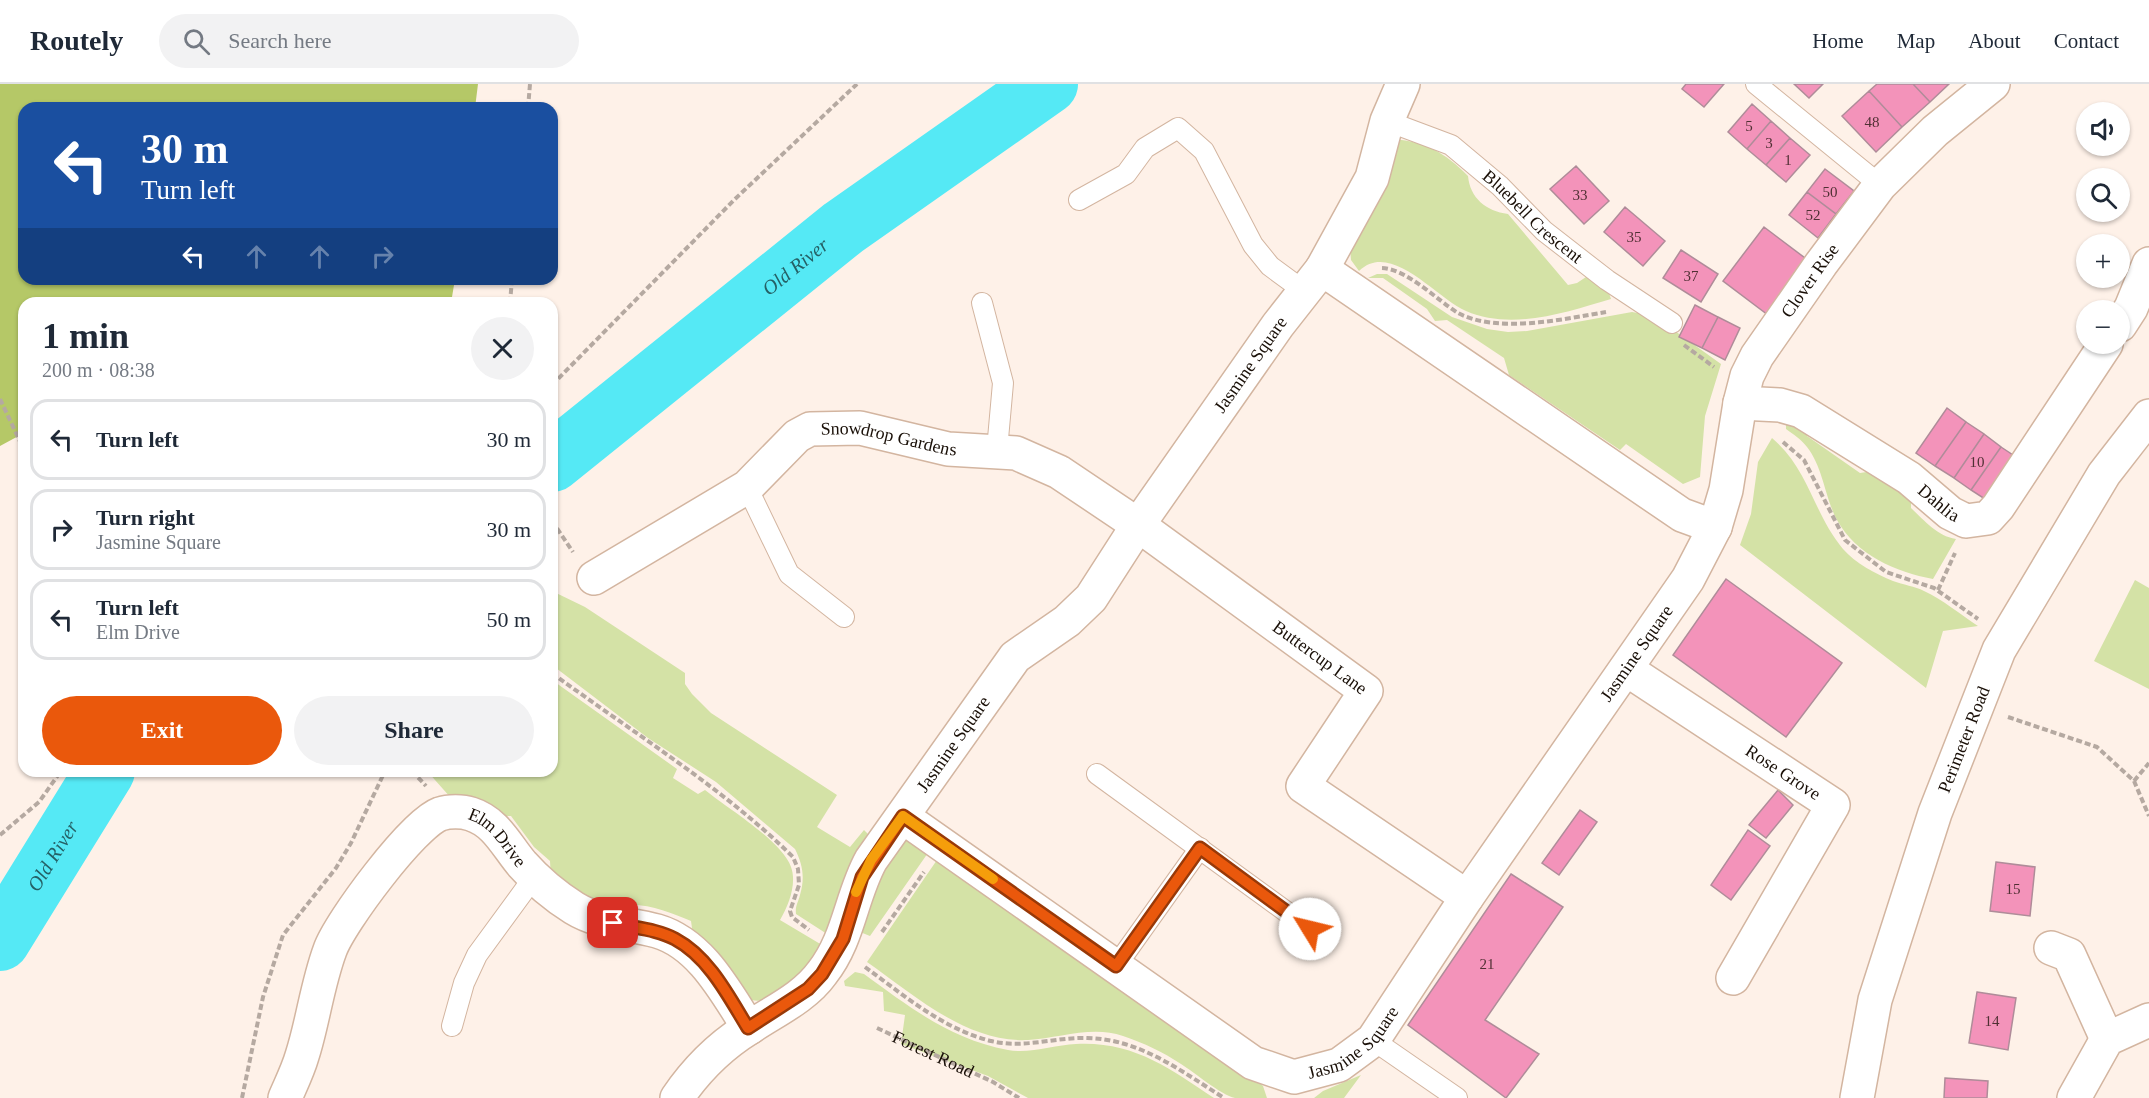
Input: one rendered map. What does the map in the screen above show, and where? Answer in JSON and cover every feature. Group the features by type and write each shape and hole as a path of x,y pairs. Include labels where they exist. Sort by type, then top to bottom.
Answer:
{"street":[{"path":"1403,84 1388,121 1368,189 1324,282 1672,509 1714,527"},
{"name":"Clover Rise","path":"1714,527 1726,490 1742,396 1757,356 1880,185 1935,131 1993,84"},
{"path":"2130,311 2141,278 2149,264"},
{"name":"Jasmine Square","path":"1324,282 1138,525 1091,598 1067,621 1015,657 903,816 1253,1063 1293,1088 1340,1065 1372,1040 1467,897 1683,588 1703,554 1714,527"},
{"name":"Dahlia","path":"1742,396 1801,411 1909,478 1950,513 1970,521 1988,518 1998,507 2099,354"},
{"name":"Perimeter Road","path":"1857,1098 1875,1000 1935,813 1974,707 2005,639 2104,474 2149,417"},
{"name":"Snowdrop Gardens","path":"594,578 747,487 797,436 810,429 860,428 948,449 997,450 1033,458 1059,472 1138,525"},
{"name":"Buttercup Lane","path":"1138,525 1366,691 1303,786 1467,897"},
{"name":"Rose Grove","path":"1626,669 1833,804 1733,978"},
{"name":"Elm Drive","path":"285,1098 302,1057 328,957 338,931 416,832 441,813 469,813 484,819 495,828 534,877 576,909 599,920 656,931 676,939 708,967 748,1028"},
{"path":"677,1098 700,1068 748,1028 808,989 822,974 836,951 862,877 903,816"},
{"path":"2051,948 2069,955 2107,1039"},
{"path":"2074,1098 2107,1039 2149,1020"}],"lane":[{"path":"1756,84 1880,185"},
{"name":"Bluebell Crescent","path":"1388,121 1451,145 1500,186 1544,231 1645,306 1676,332"},
{"path":"1079,200 1126,174 1145,147 1178,128 1204,151 1253,244 1270,266 1324,282"},
{"path":"982,303 1003,383 997,450"},
{"path":"747,487 789,574 844,617"},
{"path":"1097,774 1310,929"},
{"path":"1116,966 1200,848"},
{"path":"452,1026 464,983 477,955 534,877"},
{"path":"1372,1040 1457,1098"}],"path":[{"path":"528,102 530,84"},
{"path":"558,379 735,200 858,84"},
{"path":"1324,282 1385,268 1400,273 1460,314 1494,322 1532,323 1645,306"},
{"path":"1676,332 1804,460 1845,540 1886,572 1938,590 2005,639"},
{"path":"0,399 18,437"},
{"path":"1938,590 1970,521"},
{"path":"558,530 570,548"},
{"path":"558,677 652,747 691,771 775,839 793,857 798,869 799,885 790,911 792,917 836,951 860,963 939,1021 990,1041 1009,1044 1084,1038 1134,1046 1162,1058 1224,1098"},
{"path":"1974,707 2097,747 2134,781 2149,816"},
{"path":"2134,781 2149,763"},
{"path":"0,835 39,802 57,777"},
{"path":"881,934 943,844"},
{"name":"Forest Road","path":"877,1028 993,1082 1019,1098"}],"green space":[{"path":"0,84 478,84 476,102 18,102 18,285 454,285 452,297 18,297 18,436 0,446"},
{"path":"1394,139 1425,146 1452,161 1468,176 1472,191 1480,202 1493,210 1508,214 1568,285 1577,283 1592,273 1607,287 1611,299 1539,317 1502,319 1484,317 1454,304 1413,274 1399,267 1385,262 1372,263 1359,271 1351,260 1350,247 1381,194"},
{"path":"1377,274 1387,274 1452,317 1487,329 1508,332 1527,331 1632,312 1654,316 1721,364 1705,416 1700,477 1683,484 1626,444 1620,450 1509,375 1504,358 1447,320 1435,321 1427,309 1383,278 1368,278"},
{"path":"1786,419 1805,423 1807,436 1860,473 1880,470 1911,492 1911,508 1926,523 1943,535 1956,539 1933,579 1905,572 1878,560 1855,543 1837,520 1812,455 1803,442 1786,429"},
{"path":"1772,438 1794,463 1824,521 1848,554 1880,575 1931,595 1978,626 1943,631 1926,688 1740,545 1751,514 1758,462"},
{"path":"2135,580 2149,588 2149,689 2094,661"},
{"path":"558,594 585,607 685,673 685,684 711,713 837,795 817,827 850,847 864,830 869,835 827,934 796,914 803,877 795,849 716,782 648,738 558,670"},
{"path":"558,684 677,769 673,778 698,794 705,790 766,836 786,857 793,873 793,887 780,920 822,945 799,976 778,994 756,1001 744,997 693,935 691,921 639,905 618,906 609,910 551,878 550,861 534,847 511,816 496,816 451,798 432,777 558,777"},
{"path":"908,840 930,850 870,936 860,932 868,900 899,844"},
{"path":"939,857 1254,1078 1263,1086 1267,1098 1229,1096 1160,1052 1112,1033 1088,1032 1028,1040 1005,1039 984,1034 942,1014 867,962"},
{"path":"855,972 864,974 932,1021 987,1045 1016,1051 1076,1044 1115,1047 1133,1052 1166,1067 1214,1098 1028,1098 988,1076 901,1044 905,1015 884,1011 883,992 845,986 844,981"},
{"path":"1361,1075 1344,1098 1314,1098 1323,1091"}],"building":[{"path":"1686,84 1724,84 1704,107 1682,89"},
{"path":"1794,84 1823,84 1809,98"},
{"path":"1877,84 1913,84 1930,102 1902,127 1869,91"},
{"path":"1913,84 1949,84 1930,102"},
{"path":"1869,91 1902,127 1876,152 1842,116"},
{"path":"1752,104 1771,121 1747,149 1728,132"},
{"path":"1771,121 1790,138 1766,165 1747,149"},
{"path":"1790,138 1810,155 1786,182 1766,165"},
{"path":"1576,166 1609,201 1584,224 1550,189"},
{"path":"1825,169 1854,191 1836,214 1807,192"},
{"path":"1807,192 1836,214 1818,238 1789,215"},
{"path":"1625,207 1665,241 1643,266 1604,232"},
{"path":"1764,227 1809,261 1768,315 1723,281"},
{"path":"1681,250 1718,274 1701,302 1663,278"},
{"path":"1695,305 1718,317 1702,348 1679,337"},
{"path":"1718,317 1740,328 1725,360 1702,348"},
{"path":"1947,408 1966,422 1935,466 1916,453"},
{"path":"1966,422 1984,434 1954,478 1935,466"},
{"path":"1984,434 2001,447 1971,490 1954,478"},
{"path":"2001,447 2019,459 1988,501 1971,490"},
{"path":"1726,579 1842,663 1786,737 1673,655"},
{"path":"1778,790 1793,805 1766,838 1749,825"},
{"path":"1580,810 1597,822 1559,875 1542,863"},
{"path":"1748,830 1770,846 1731,900 1711,885"},
{"path":"1996,862 2035,867 2030,916 1990,911"},
{"path":"1511,874 1563,907 1485,1020 1539,1054 1506,1098 1408,1025"},
{"path":"1977,992 2016,998 2008,1050 1969,1043"},
{"path":"1945,1078 1988,1081 1987,1098 1944,1098"}],"waterway":[{"name":"Old River","path":"558,457 843,228 1048,84"},
{"name":"Old River","path":"0,941 101,777"}],"slow traffic":[{"path":"856,892 871,860 903,816 993,879"}],"route":[{"path":"613,923 656,931 676,939 708,967 748,1028 808,989 822,974 843,939 862,877 871,860 903,816 1116,966 1200,848 1310,929"}]}
